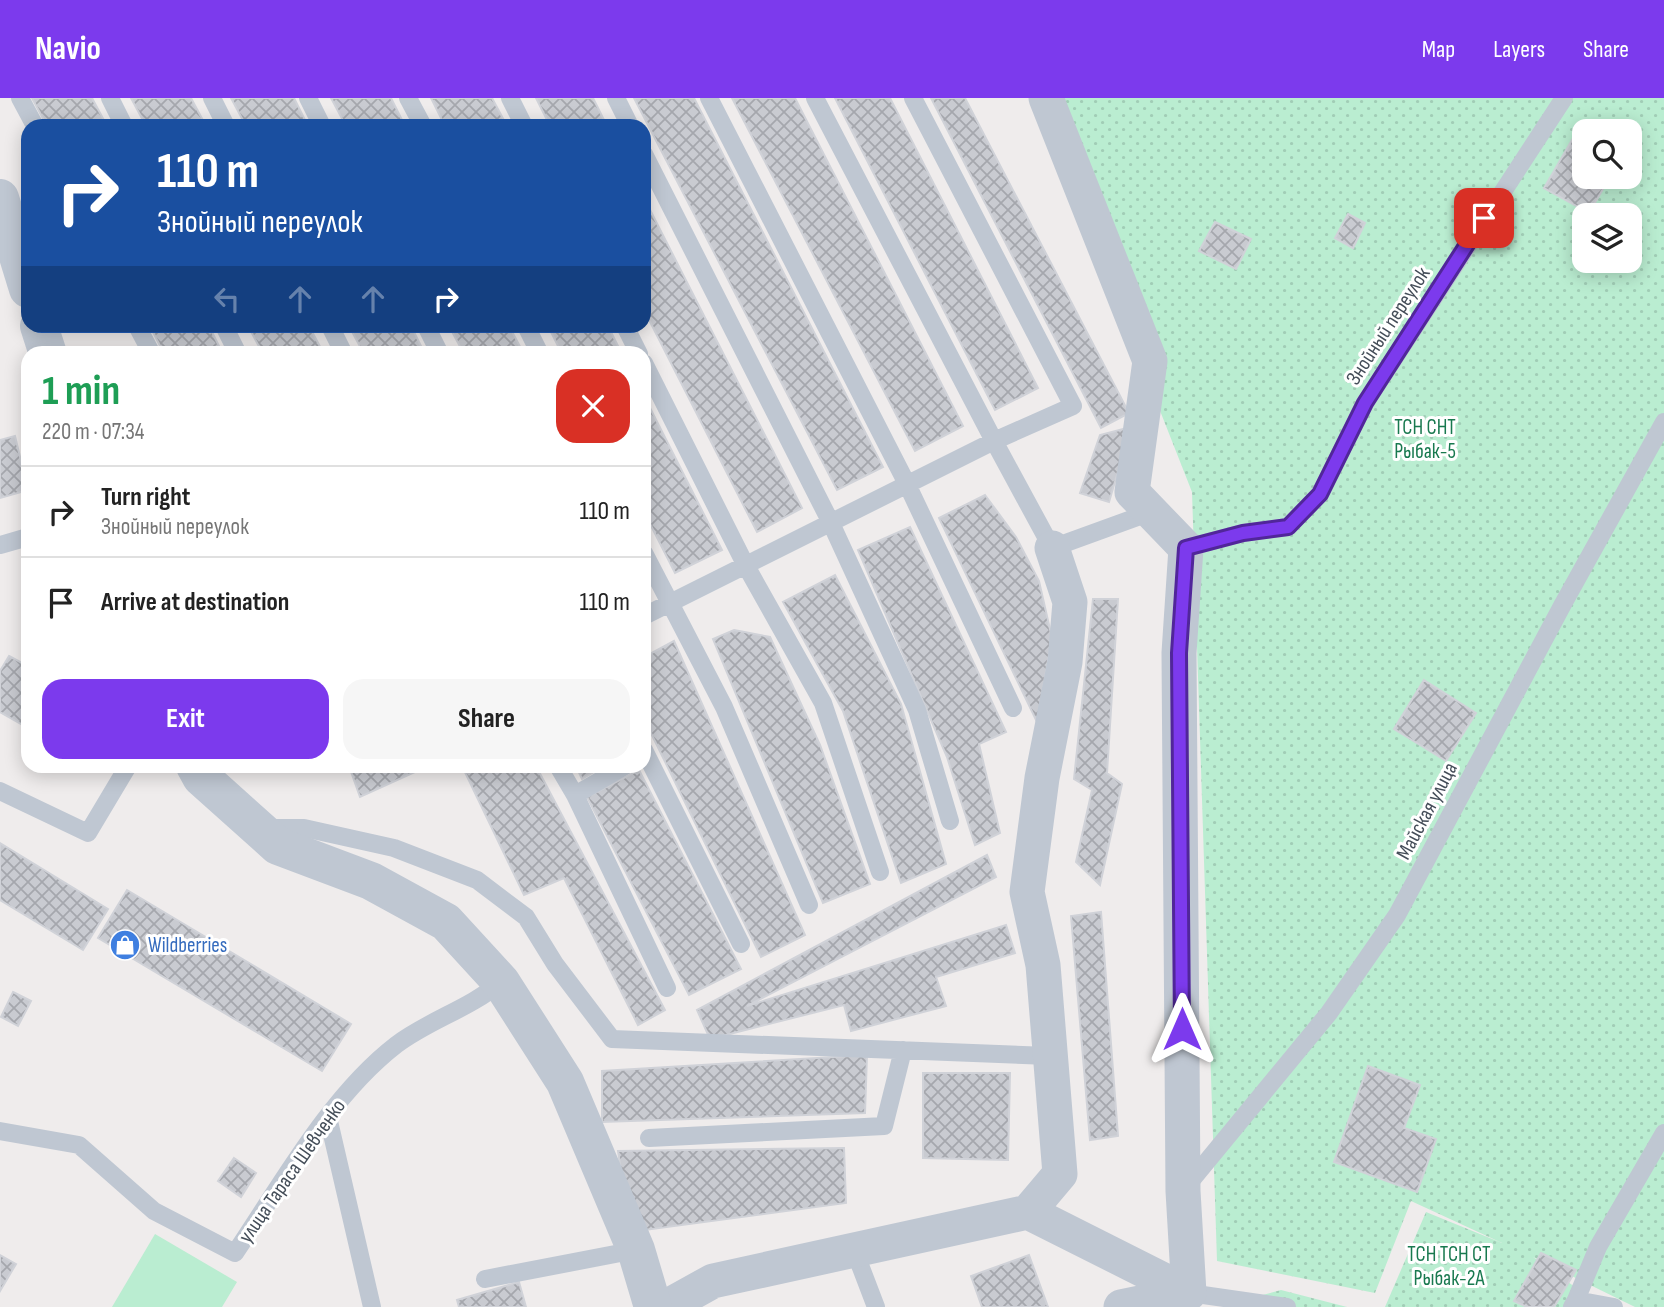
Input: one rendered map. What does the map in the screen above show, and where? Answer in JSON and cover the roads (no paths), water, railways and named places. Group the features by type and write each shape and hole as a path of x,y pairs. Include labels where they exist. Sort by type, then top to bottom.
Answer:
{"street":[{"path":"1046,98 1150,361 1132,492 1186,548 1179,653 1183,1191 1189,1293"},
{"path":"0,198 21,266"},
{"path":"666,1307 855,1252 1028,1212 1060,1174 1043,965 1027,892 1042,778 1065,663 1070,602 1052,548"},
{"path":"199,773 278,846 371,881 446,922 501,982 565,1082 636,1250 653,1307"},
{"path":"1028,1212 1189,1293"},
{"path":"1121,1307 1189,1293"}],"lane":[{"path":"20,98 31,119"},
{"path":"110,98 120,119"},
{"path":"212,98 222,119"},
{"path":"308,98 318,119"},
{"path":"408,98 419,119"},
{"path":"510,98 520,119"},
{"path":"616,98 626,119"},
{"path":"709,98 907,484 1013,708"},
{"path":"815,98 1052,548 1152,512"},
{"path":"651,612 830,521 1073,406 913,98"},
{"name":"Знойный переулок","path":"1186,548 1243,533 1288,527 1320,494 1365,403 1564,98"},
{"path":"651,168 830,521 917,710 950,821"},
{"path":"651,377 746,564 823,703 880,872"},
{"name":"Майская улица","path":"1183,1191 1329,1013 1397,915 1563,604 1664,422"},
{"path":"0,545 21,539"},
{"path":"651,567 724,707 809,905"},
{"path":"651,766 741,944"},
{"path":"0,790 88,833 124,773"},
{"path":"562,773 667,988"},
{"path":"575,795 613,773"},
{"path":"258,829 304,828 394,848 477,880 526,917 555,964 612,1039 1049,1056"},
{"name":"улица Тараса Шевченко","path":"0,1131 79,1145 154,1211 234,1253 328,1117 368,1069 397,1044 478,1002 501,982"},
{"path":"649,1138 884,1126 904,1049"},
{"path":"328,1117 372,1307"},
{"path":"1614,1307 1574,1304 1598,1247 1664,1133"},
{"path":"485,1279 636,1250"},
{"path":"855,1252 876,1307"},
{"path":"1189,1293 1287,1307"}],"place":[{"name":"Wildberries","path":"125,945"}],"park label":[{"name":"ТСН СНТ Рыбак-5","path":"1425,439"},
{"name":"ТСН ТСН СТ Рыбак-2А","path":"1449,1266"}]}
